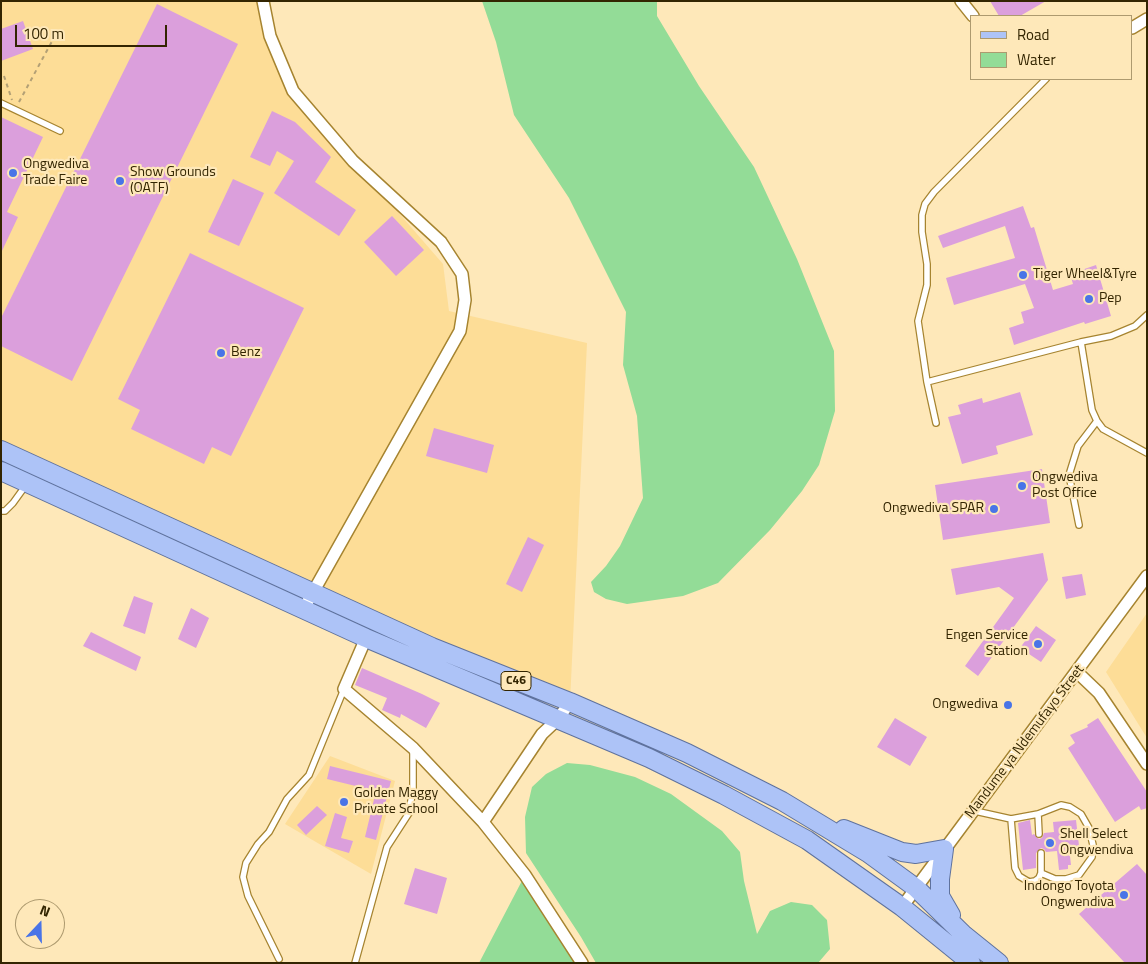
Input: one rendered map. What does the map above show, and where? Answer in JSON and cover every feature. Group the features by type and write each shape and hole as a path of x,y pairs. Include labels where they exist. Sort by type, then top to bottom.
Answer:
{"main road":[{"name":"C46","path":"1,450 432,647 570,702 687,753 782,801 868,853 916,888 963,934 999,963"},
{"name":"C46","path":"1,471 303,610 649,758 724,795 807,840 902,907 972,963"},
{"path":"34,486 49,472"},
{"path":"782,801 902,852 916,854 944,849 940,896 949,914 974,942"}],"street":[{"path":"263,1 270,36 293,91 353,161 441,242 462,274 465,300 460,331 303,610"},
{"path":"961,1 972,15"},
{"path":"1133,27 1147,19"},
{"name":"Mandume ya Ndemufayo Street","path":"902,907 944,849 975,811 1147,576"},
{"path":"366,638 344,689 413,748 483,822 525,875 582,963"},
{"path":"1077,672 1099,693 1147,764"},
{"path":"483,822 542,734 558,719 570,702"}],"lane":[{"path":"936,423 927,382 918,321 927,285 927,264 922,232 922,215 925,204 934,192 1045,80"},
{"path":"1,103 60,132"},
{"path":"927,382 1111,336 1135,326 1147,315"},
{"path":"1081,342 1092,410 1097,421 1103,429 1147,453"},
{"path":"1079,525 1069,476 1078,446 1097,421"},
{"path":"1,511 5,511 34,486"},
{"path":"279,959 248,896 243,877 246,863 258,844 269,832 287,799 309,775 344,689"},
{"path":"354,963 388,848 409,813 413,788 413,748"},
{"path":"975,811 1011,819 1038,814 1060,805 1070,807 1081,814 1089,828 1093,845 1092,857 1079,875 1066,879 1042,874"},
{"path":"1038,814 1039,834"},
{"path":"1011,819 1015,868 1019,876 1029,882 1035,881 1042,874 1042,853"}],"path":[{"path":"15,109 56,34"},
{"path":"4,76 15,109"}],"shaded area":[{"path":"1,1 261,1 293,91 443,264 449,311 587,343 570,702 1,451"},
{"path":"1147,613 1147,738 1106,672"},
{"name":"Golden Maggy Private School","path":"330,756 395,781 371,874 285,824"}],"water":[{"path":"482,1 657,1 657,16 699,86 754,167 797,259 834,351 835,411 819,465 802,491 770,530 718,583 683,596 627,604 606,599 594,592 591,582 606,566 620,546 643,498 637,416 623,365 626,312 569,198 514,115 496,42"},
{"path":"567,763 590,765 635,777 671,794 722,831 740,852 744,881 757,934 770,911 791,902 812,905 827,920 830,949 818,963 596,963 526,853 525,817 532,787 546,774"},
{"path":"525,875 582,963 479,963"}],"building":[{"path":"990,1 1046,1 1022,15 998,15"},
{"name":"Show Grounds (OATF)","path":"157,4 238,44 72,381 1,346 1,318"},
{"path":"23,21 33,49 1,61 1,29"},
{"path":"272,111 295,122 331,157 315,182 356,210 339,236 274,193 294,161 277,151 270,166 250,157"},
{"name":"Ongwediva Trade Faire","path":"1,117 43,137 7,212 18,217 1,253"},
{"path":"233,179 264,193 239,246 208,232"},
{"path":"1023,206 1031,228 1034,227 1053,290 1073,284 1070,274 1096,265 1111,316 1085,324 1084,322 1014,345 1009,328 1024,323 1021,312 1034,308 1025,284 954,305 946,278 1015,258 1005,226 943,248 938,236"},
{"path":"392,216 424,250 396,276 364,242"},
{"path":"190,253 304,308 231,456 212,447 204,464 131,429 140,410 118,399"},
{"path":"1020,392 1033,435 996,446 998,454 962,464 948,417 961,414 958,405 982,398 983,403"},
{"path":"434,428 494,445 487,473 426,456"},
{"path":"1042,469 1050,523 943,540 935,485"},
{"path":"528,537 544,545 522,592 506,584"},
{"path":"1043,553 1048,580 978,676 965,666 1014,598 999,587 956,595 951,569"},
{"path":"1082,574 1086,595 1066,599 1062,577"},
{"path":"134,596 153,603 145,634 123,626"},
{"path":"191,608 209,618 196,648 178,639"},
{"name":"Engen Service Station","path":"1036,626 1056,640 1041,662 1020,648"},
{"path":"91,632 141,657 136,671 83,646"},
{"path":"362,668 440,703 426,728 401,714 400,718 382,710 387,698 355,685"},
{"path":"895,718 927,737 910,766 877,747"},
{"path":"1098,718 1147,792 1147,808 1141,810 1139,806 1115,822 1068,748 1075,743 1070,735 1088,727 1087,725"},
{"path":"330,766 391,781 376,840 365,837 376,791 327,779"},
{"path":"317,806 327,815 306,835 297,825"},
{"path":"335,813 347,817 341,838 353,841 349,853 325,846"},
{"name":"Shell Select Ongwendiva","path":"1030,820 1032,835 1034,834 1039,839 1042,838 1044,833 1054,832 1053,822 1076,820 1080,854 1070,856 1071,865 1068,865 1068,869 1059,870 1057,851 1046,852 1041,848 1036,853 1036,868 1023,870 1018,823"},
{"name":"Indongo Toyota Ongwendiva","path":"1137,864 1147,875 1147,963 1125,963 1079,914"},
{"path":"415,868 447,878 437,914 404,904"}],"place":[{"name":"Ongwediva Trade Faire","path":"13,173"},
{"name":"Show Grounds (OATF)","path":"120,181"},
{"name":"Tiger Wheel&Tyre","path":"1023,275"},
{"name":"Pep","path":"1089,299"},
{"name":"Benz","path":"221,353"},
{"name":"Ongwediva Post Office","path":"1022,486"},
{"name":"Ongwediva SPAR","path":"994,509"},
{"name":"Engen Service Station","path":"1038,644"},
{"name":"Ongwediva","path":"1008,705"},
{"name":"Golden Maggy Private School","path":"344,802"},
{"name":"Shell Select Ongwendiva","path":"1050,843"},
{"name":"Indongo Toyota Ongwendiva","path":"1124,895"}]}
